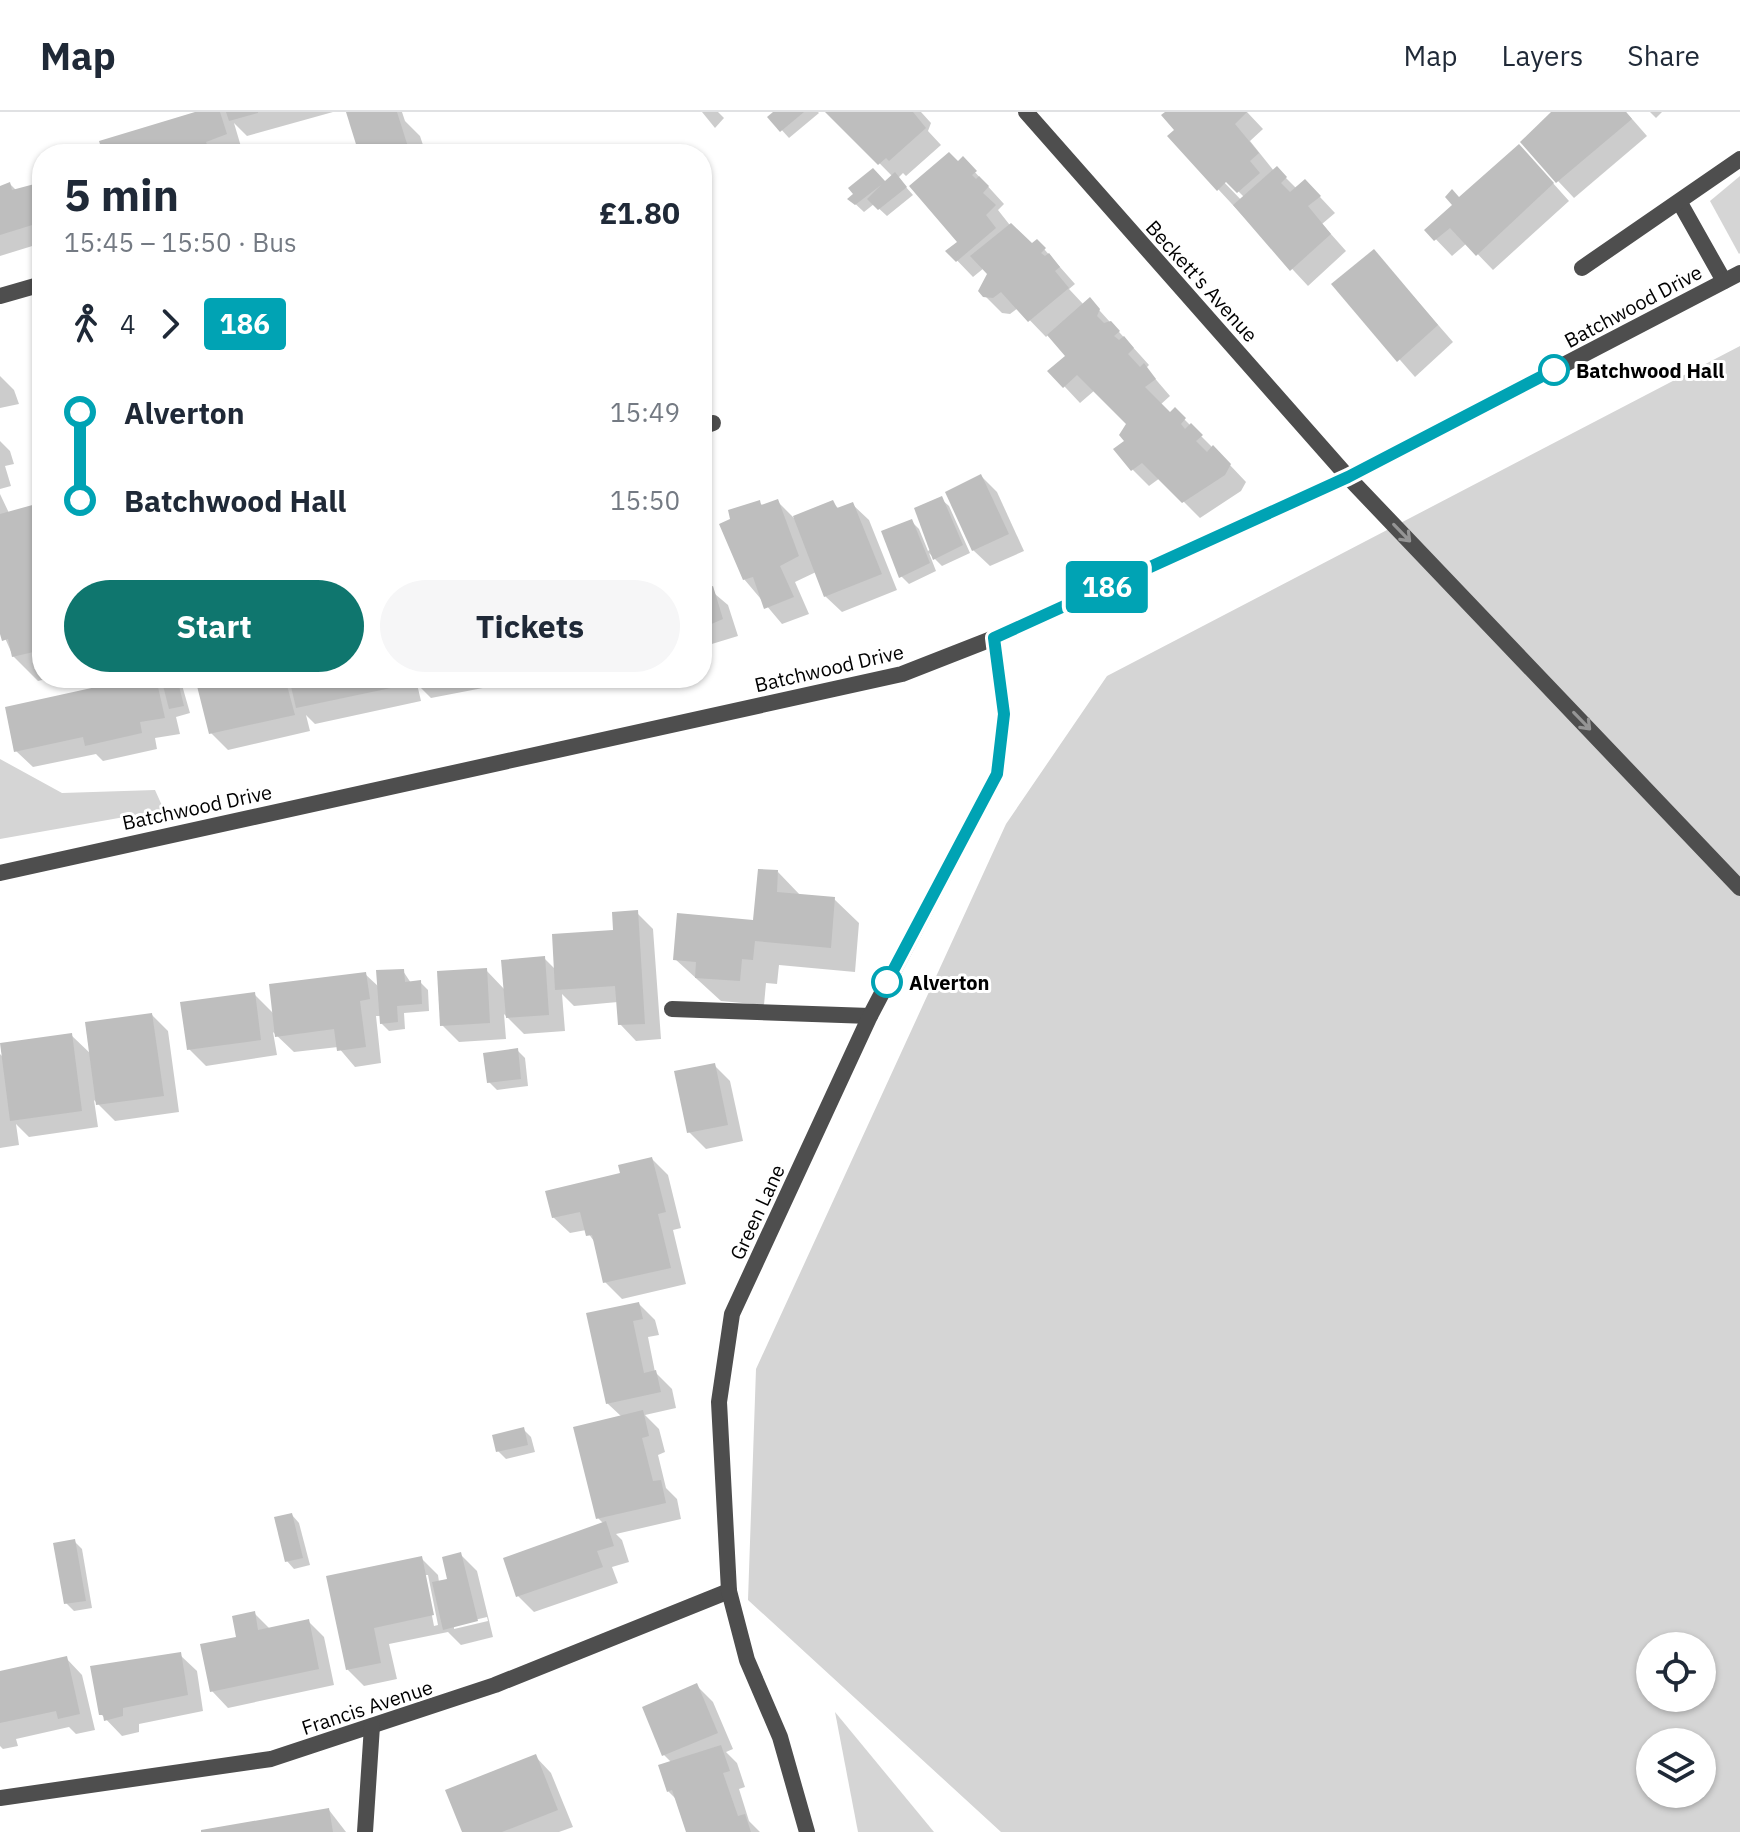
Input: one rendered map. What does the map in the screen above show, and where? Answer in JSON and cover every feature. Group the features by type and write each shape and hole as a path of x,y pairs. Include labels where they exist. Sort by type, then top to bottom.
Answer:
{"street":[{"name":"Beckett's Avenue","path":"1026,112 1348,477 1740,888"},
{"path":"1582,268 1740,159"},
{"path":"1680,203 1724,281"},
{"name":"Batchwood Drive","path":"0,873 902,674 994,638 1348,477 1740,273"},
{"path":"0,296 32,287"},
{"name":"Green Lane","path":"807,1832 780,1737 747,1660 729,1591 719,1402 732,1314 870,1016 997,774 1004,714 994,638"},
{"path":"672,1009 870,1016"},
{"name":"Francis Avenue","path":"0,1798 271,1759 495,1685 729,1591"},
{"path":"365,1832 372,1726"}],"shaded area":[{"path":"1740,176 1740,253 1739,254 1710,201"},
{"path":"1740,346 1740,1832 1001,1832 748,1600 756,1369 1006,824 1107,676"},
{"path":"0,759 62,793 155,790 164,810 0,839"},
{"path":"835,1712 934,1832 858,1832"}],"building":[{"path":"195,112 220,112 227,134 207,144 100,144 99,141"},
{"path":"226,112 258,112 258,113 229,121"},
{"path":"346,112 397,112 407,144 356,144"},
{"path":"773,112 804,112 780,132 767,117"},
{"path":"825,112 913,112 926,128 889,161 886,158 878,165"},
{"path":"1165,112 1247,112 1235,124 1259,153 1250,161 1260,173 1237,193 1226,182 1217,191 1167,136 1174,130 1161,115"},
{"path":"1551,112 1626,112 1632,119 1556,183 1520,142"},
{"path":"1519,144 1554,183 1476,256 1450,228 1434,241 1424,230 1452,205 1445,197 1452,189 1459,197"},
{"path":"949,152 958,161 963,156 977,171 972,175 976,179 979,176 989,186 983,193 996,205 986,215 996,228 956,262 945,251 957,242 909,186"},
{"path":"1277,166 1287,177 1281,183 1290,192 1305,179 1321,196 1308,206 1331,234 1290,271 1233,205"},
{"path":"873,168 885,181 895,172 907,187 878,210 867,199 881,185 855,205 847,199 853,194 848,188"},
{"path":"10,182 12,190 32,185 32,225 0,235 0,186"},
{"path":"1011,223 1032,243 1037,239 1046,248 1041,253 1045,256 1049,253 1060,267 1055,271 1069,288 1028,322 1001,292 993,298 983,297 978,291 987,274 970,256"},
{"path":"1374,249 1438,325 1397,362 1331,284"},
{"path":"1090,297 1100,309 1097,316 1104,323 1111,321 1120,331 1114,336 1119,340 1124,336 1134,348 1128,354 1140,367 1144,363 1156,379 1145,387 1170,412 1175,407 1186,418 1181,424 1185,429 1191,423 1203,435 1196,441 1207,452 1213,445 1231,464 1225,475 1182,503 1142,463 1131,471 1113,449 1124,441 1119,435 1126,424 1077,375 1063,388 1047,371 1065,356 1047,335"},
{"path":"981,474 1009,534 972,551 945,492"},
{"path":"942,496 963,545 933,560 914,508"},
{"path":"778,499 799,556 780,566 794,597 764,609 753,577 743,580 719,524 730,519 728,510 760,500 761,505"},
{"path":"833,500 837,508 853,502 882,574 824,597 793,516"},
{"path":"32,505 32,652 12,657 8,639 2,641 0,634 0,514"},
{"path":"912,519 930,563 899,578 881,531"},
{"path":"712,586 723,619 712,624"},
{"path":"91,688 158,688 165,718 140,722 142,733 85,746 83,737 14,752 5,707"},
{"path":"164,688 180,688 184,706 169,709"},
{"path":"198,688 288,688 295,715 209,734"},
{"path":"291,688 391,688 296,708"},
{"path":"758,869 778,870 777,892 835,897 831,948 755,941 753,960 742,959 740,981 695,978 696,962 673,960 677,913 753,920"},
{"path":"638,910 645,1024 618,1025 615,986 555,990 552,934 613,930 612,912"},
{"path":"545,956 549,1015 506,1018 501,960"},
{"path":"487,968 490,1023 440,1026 437,971"},
{"path":"404,969 405,982 421,980 422,1004 397,1006 398,1022 380,1024 376,970"},
{"path":"366,972 370,999 360,1001 366,1047 337,1051 334,1029 275,1037 269,984"},
{"path":"255,992 261,1040 187,1050 180,1002"},
{"path":"152,1013 164,1096 96,1105 85,1022"},
{"path":"72,1033 82,1111 10,1121 0,1043"},
{"path":"518,1048 521,1079 487,1083 483,1053"},
{"path":"715,1063 728,1125 687,1133 674,1071"},
{"path":"652,1157 666,1212 658,1214 671,1268 603,1283 592,1235 586,1236 580,1212 552,1218 545,1191 620,1173 618,1165"},
{"path":"639,1302 643,1319 633,1321 644,1373 656,1370 661,1392 606,1404 586,1313"},
{"path":"643,1410 649,1436 642,1438 653,1481 661,1480 666,1503 596,1519 573,1427"},
{"path":"524,1427 528,1445 496,1452 492,1435"},
{"path":"292,1513 303,1558 285,1562 274,1517"},
{"path":"606,1521 614,1546 597,1551 603,1567 516,1597 503,1558"},
{"path":"75,1539 86,1601 64,1604 53,1543"},
{"path":"461,1552 478,1621 443,1630 432,1582 447,1579 442,1557"},
{"path":"422,1556 434,1615 374,1628 381,1663 346,1670 326,1576"},
{"path":"255,1611 258,1630 309,1619 319,1669 210,1692 200,1644 236,1637 232,1616"},
{"path":"181,1652 188,1695 123,1708 123,1716 104,1721 103,1715 99,1715 90,1666"},
{"path":"67,1656 80,1714 58,1719 56,1711 0,1723 0,1671"},
{"path":"697,1683 718,1733 662,1756 642,1707"},
{"path":"721,1745 730,1771 723,1773 738,1816 745,1814 751,1832 686,1832 672,1790 667,1792 658,1765"},
{"path":"536,1754 558,1810 502,1832 462,1832 445,1790"},
{"path":"329,1808 333,1832 201,1832 201,1830"}],"bus line":[{"name":"186","path":"887,982 997,774 1004,714 1001,671 994,638 1348,477 1554,370"}],"place":[{"name":"Batchwood Hall","path":"1554,370"},
{"name":"Alverton","path":"887,982"}]}
